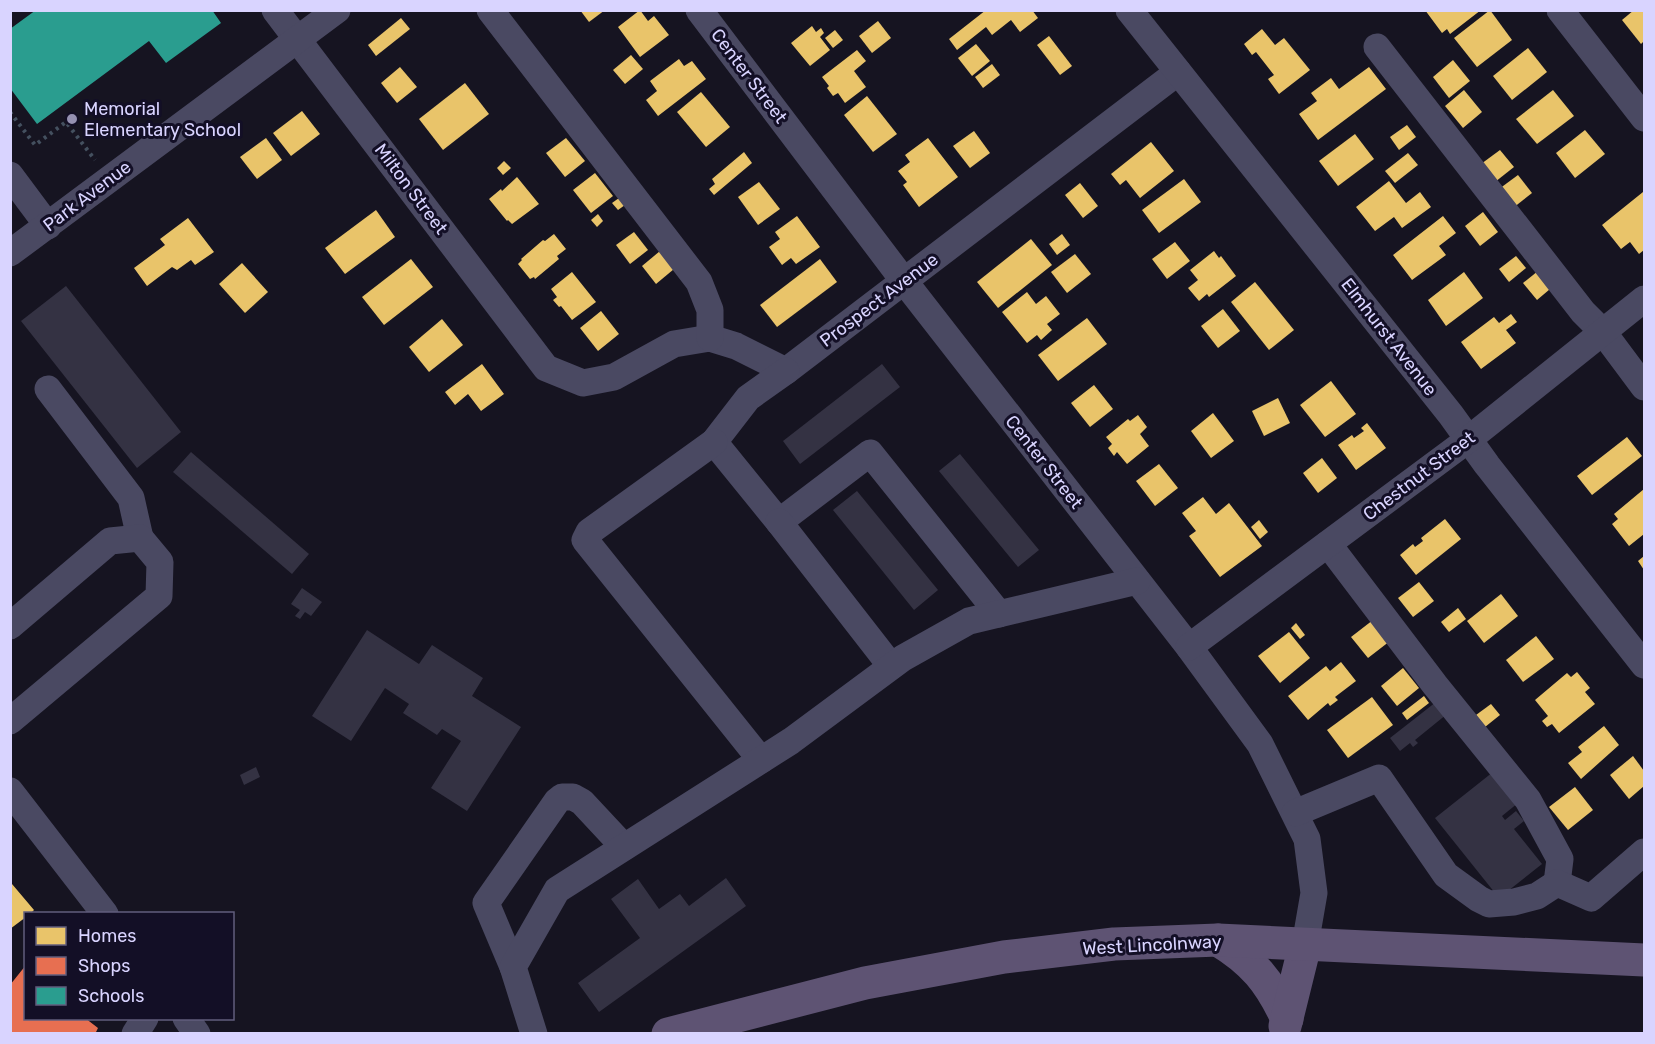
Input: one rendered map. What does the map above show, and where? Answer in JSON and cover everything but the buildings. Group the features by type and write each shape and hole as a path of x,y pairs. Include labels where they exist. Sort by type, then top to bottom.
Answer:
{"main road":[{"name":"West Lincolnway","path":"668,1034 865,983 1004,957 1114,944 1218,940 1644,960"},
{"path":"1218,940 1237,952 1266,980 1285,1026"},
{"path":"1285,1026 1305,945"}],"street":[{"name":"Milton Street","path":"275,10 546,368 583,382 614,377 674,344 710,338"},
{"name":"Park Avenue","path":"10,253 337,10"},
{"path":"490,10 699,282 710,310 710,338 736,346 786,371"},
{"name":"Center Street","path":"699,10 904,281 1189,647 1260,744 1306,839 1314,893 1305,945"},
{"name":"Elmhurst Avenue","path":"1129,10 1469,439 1644,665"},
{"path":"1560,10 1644,118"},
{"path":"1377,47 1644,387"},
{"name":"Prospect Avenue","path":"761,760 585,540 589,532 714,442 748,398 1178,72"},
{"path":"10,175 48,226"},
{"name":"Chestnut Street","path":"1189,647 1469,439 1644,299"},
{"path":"10,720 159,596 160,562 140,538 131,498 48,389"},
{"path":"714,442 891,666"},
{"path":"779,522 870,453 999,614"},
{"path":"10,626 110,541 140,538"},
{"path":"1294,813 1378,778 1446,875 1479,899 1489,904 1514,902 1537,896 1557,883 1560,859 1528,800 1435,685 1328,544"},
{"path":"513,967 557,890 791,741 903,658 969,621 1137,581"},
{"path":"10,791 103,912"},
{"path":"534,1034 513,967 486,903 562,797 573,797 582,802 624,847"},
{"path":"1557,883 1590,898 1644,852"},
{"path":"135,1033 144,1020"},
{"path":"187,1020 197,1034"}],"path":[{"path":"10,112 35,145 66,122 110,180"}],"place":[{"name":"Memorial Elementary School","path":"72,119"}]}
